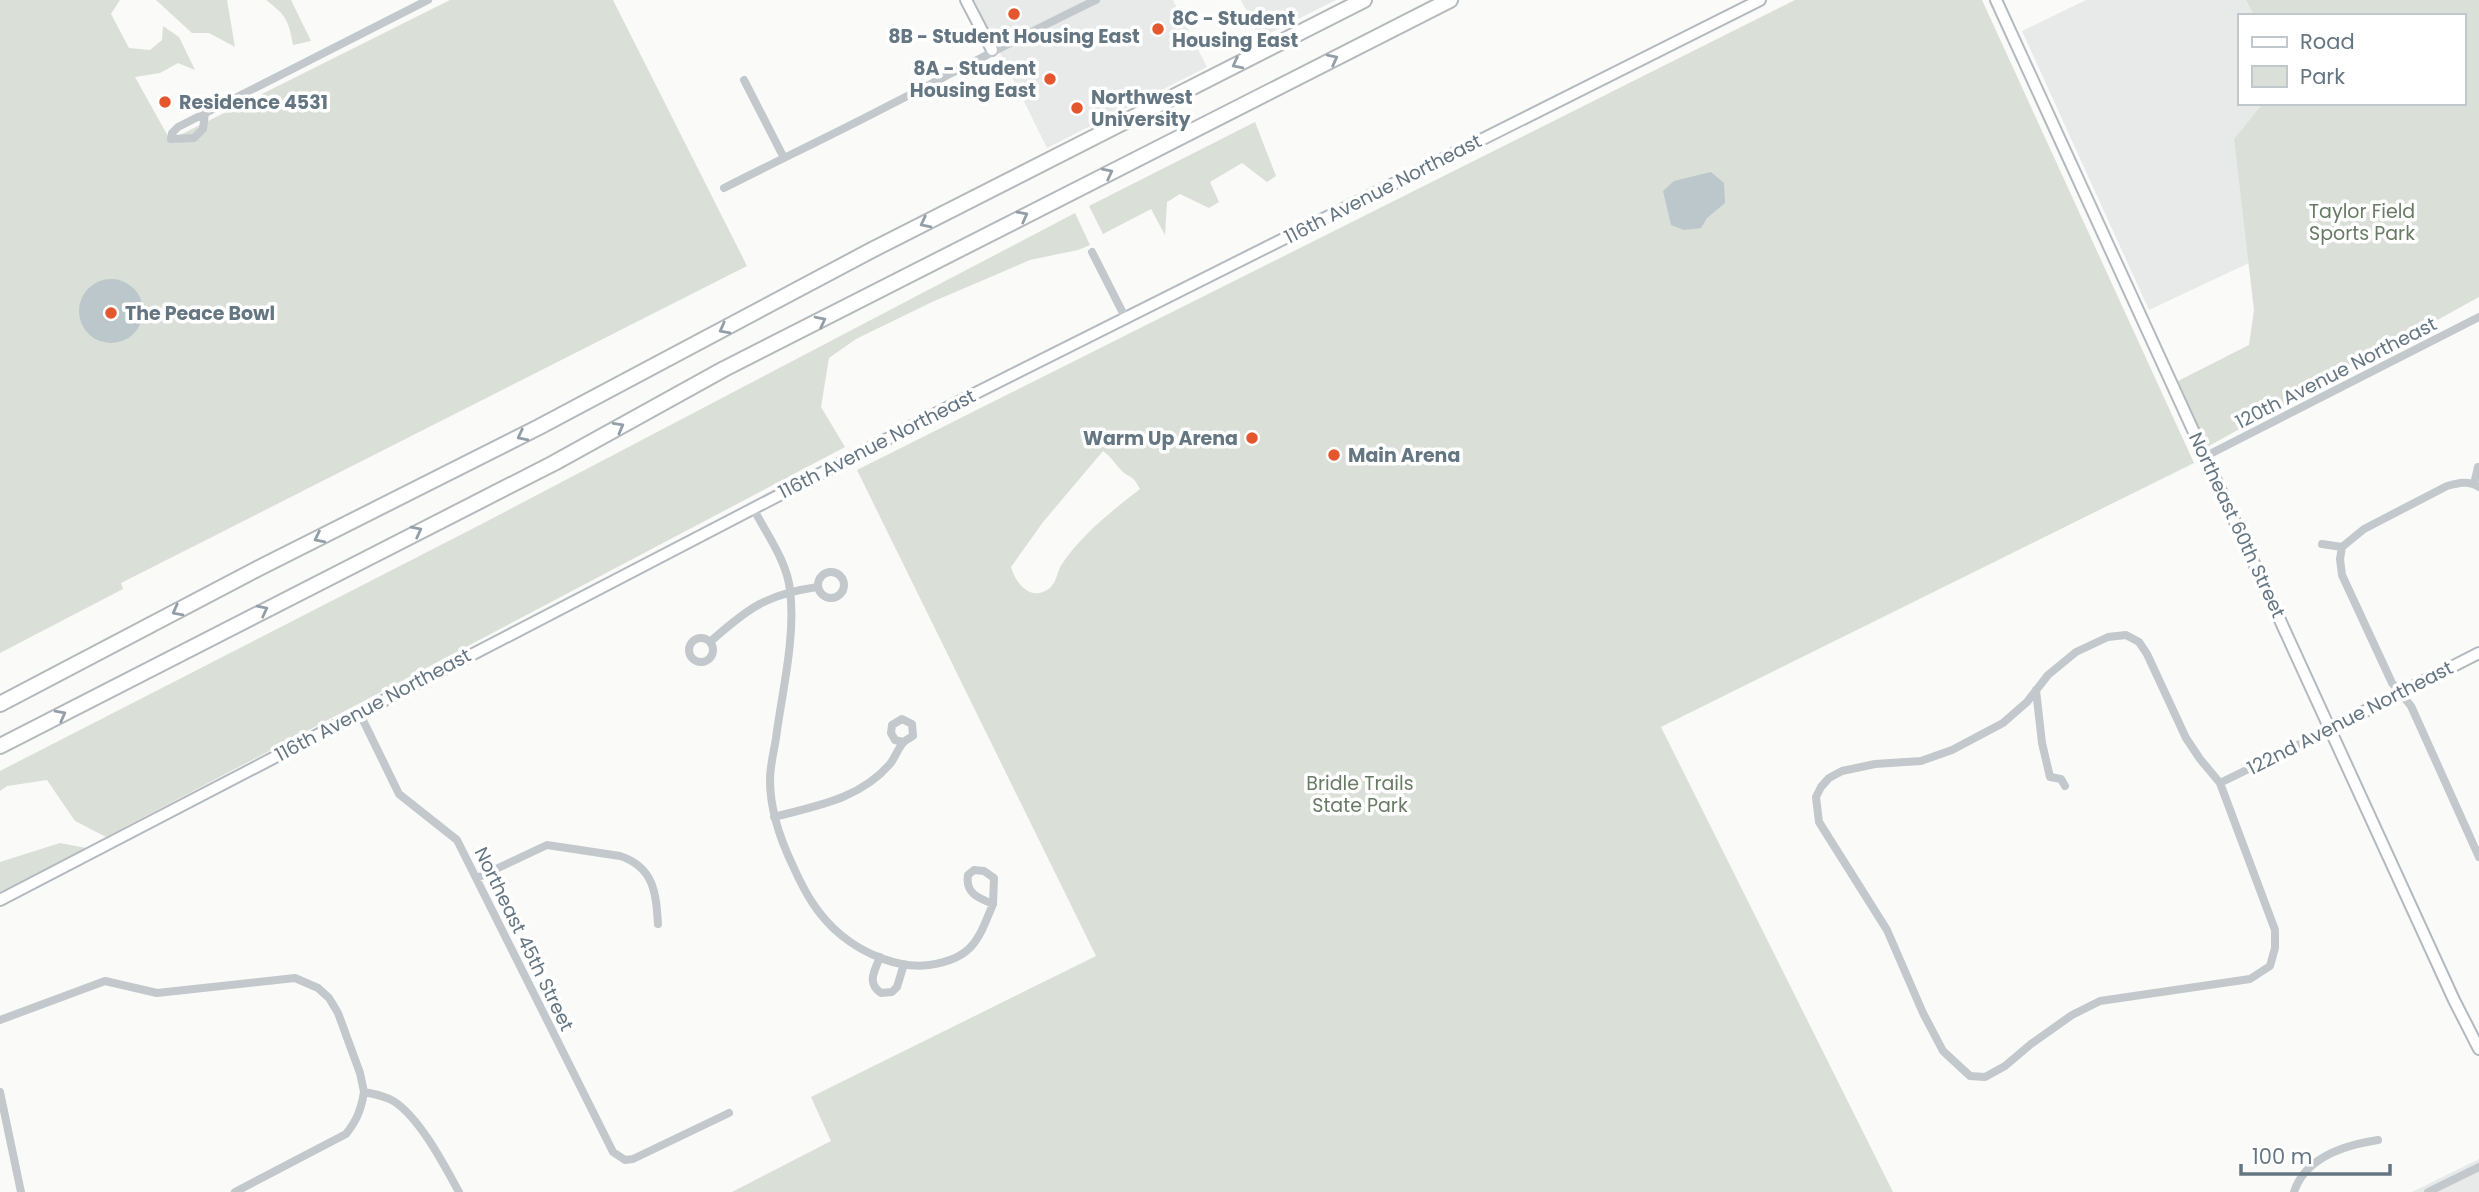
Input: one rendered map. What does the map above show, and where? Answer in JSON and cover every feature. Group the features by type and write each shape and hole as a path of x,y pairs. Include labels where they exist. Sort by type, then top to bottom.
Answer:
{"highway":[{"path":"0,704 259,568 539,427 870,251 1364,0"},
{"path":"0,746 554,463 724,369 1450,0"}],"street":[{"path":"205,113 428,0"},
{"path":"966,0 992,50"},
{"path":"724,188 962,68 992,50 1096,0"},
{"name":"116th Avenue Northeast","path":"0,900 753,508 1760,0"},
{"name":"Northeast 60th Street","path":"1996,0 2479,1049"},
{"path":"744,80 784,158"},
{"path":"1092,252 1126,319"},
{"name":"120th Avenue Northeast","path":"2206,456 2479,317"},
{"path":"2479,467 2477,485 2460,482 2447,486 2364,529 2342,547 2340,559 2342,575 2392,683 2411,706 2479,856"},
{"path":"753,508 786,572 790,591 788,654 770,778 774,817 806,893 823,920 848,941 891,963 924,966 957,959 970,950 979,938 993,904 994,878 984,871 974,870 968,875 970,892 993,904"},
{"path":"2322,544 2342,547"},
{"path":"710,642 746,611 772,597 818,587"},
{"path":"2126,635 2139,642 2186,738 2220,783 2275,930 2275,948 2270,966 2250,979 2099,1002 2072,1015 2031,1044 2006,1066 1985,1077 1970,1076 1943,1051 1932,1032 1887,930 1819,822 1816,797 1829,778 1842,771 1875,764 1921,761 1952,750 2003,723 2036,690 2048,675 2077,652 2108,637 2126,635"},
{"name":"122nd Avenue Northeast","path":"2220,783 2479,653"},
{"path":"2036,690 2042,743 2050,777 2061,779 2065,786"},
{"name":"Northeast 45th Street","path":"359,712 399,794 452,834 477,878 613,1152 622,1159 633,1159 729,1113"},
{"path":"774,817 827,804 869,784 890,765 903,742"},
{"path":"477,878 547,845 620,856 631,860 646,873 652,884 658,924"},
{"path":"880,957 872,979 874,987 880,993 895,990 904,964"},
{"path":"0,1020 105,981 157,993 295,978 324,993 338,1013 360,1073 364,1092 356,1122 346,1134 234,1192"},
{"path":"0,1092 21,1192"},
{"path":"364,1092 394,1101 407,1112 459,1192"},
{"path":"2294,1192 2298,1180 2308,1168 2323,1158 2354,1144 2378,1140"},
{"path":"2428,1192 2479,1167"}],"shaded area":[{"name":"Northwest University","path":"974,0 1173,0 1207,67 1047,148"},
{"path":"1241,0 1336,0 1260,38"},
{"path":"2086,0 2246,0 2253,14 2238,14 2238,105 2261,105 2234,139 2249,263 2149,310 2022,31"},
{"path":"1711,172 1724,183 1725,203 1707,218 1701,228 1684,230 1671,225 1663,191 1674,181"},
{"name":"The Peace Bowl","path":"111,279 129,285 137,293 143,311 137,329 129,337 111,343 93,337 85,329 79,311 85,293 93,285"},
{"path":"2479,1159 2479,1192 2412,1192"}],"green space":[{"path":"0,0 120,0 111,14 129,48 150,50 162,40 163,26 179,37 195,70 178,63 160,73 135,77 172,139 450,0 613,0 747,266 121,583 123,589 0,653"},
{"path":"156,0 227,0 235,47 209,33 192,33"},
{"path":"266,0 291,0 311,41 293,45 286,19"},
{"name":"Bridle Trails State Park","path":"1795,0 1982,0 2194,463 1661,727 1893,1192 732,1192 831,1141 811,1097 1096,956 857,470","holes":["1103,451 1140,489 1079,543 1062,564 1049,589 1039,593 1028,591 1019,583 1011,567 1043,522"]},
{"name":"Taylor Field Sports Park","path":"2246,0 2479,0 2479,297 2207,447 2178,381 2249,345 2254,310 2234,139 2261,105 2465,105 2465,14 2253,14"},
{"path":"1255,122 1276,176 1267,182 1242,163 1210,182 1219,202 1209,208 1180,194 1167,202 1165,235 1151,209 1103,234 1089,206"},
{"path":"1075,213 1090,245 1030,260 932,302 856,339 829,358 821,407 845,447 106,837 75,821 47,780 7,786 0,791 0,771 474,528"},
{"path":"60,843 86,848 0,892 0,862"}],"place":[{"name":"8B - Student Housing East","path":"1014,14"},
{"name":"8C - Student Housing East","path":"1158,29"},
{"name":"8A - Student Housing East","path":"1050,79"},
{"name":"Residence 4531","path":"165,102"},
{"name":"Northwest University","path":"1077,108"},
{"name":"The Peace Bowl","path":"111,313"},
{"name":"Warm Up Arena","path":"1252,438"},
{"name":"Main Arena","path":"1334,455"}]}
